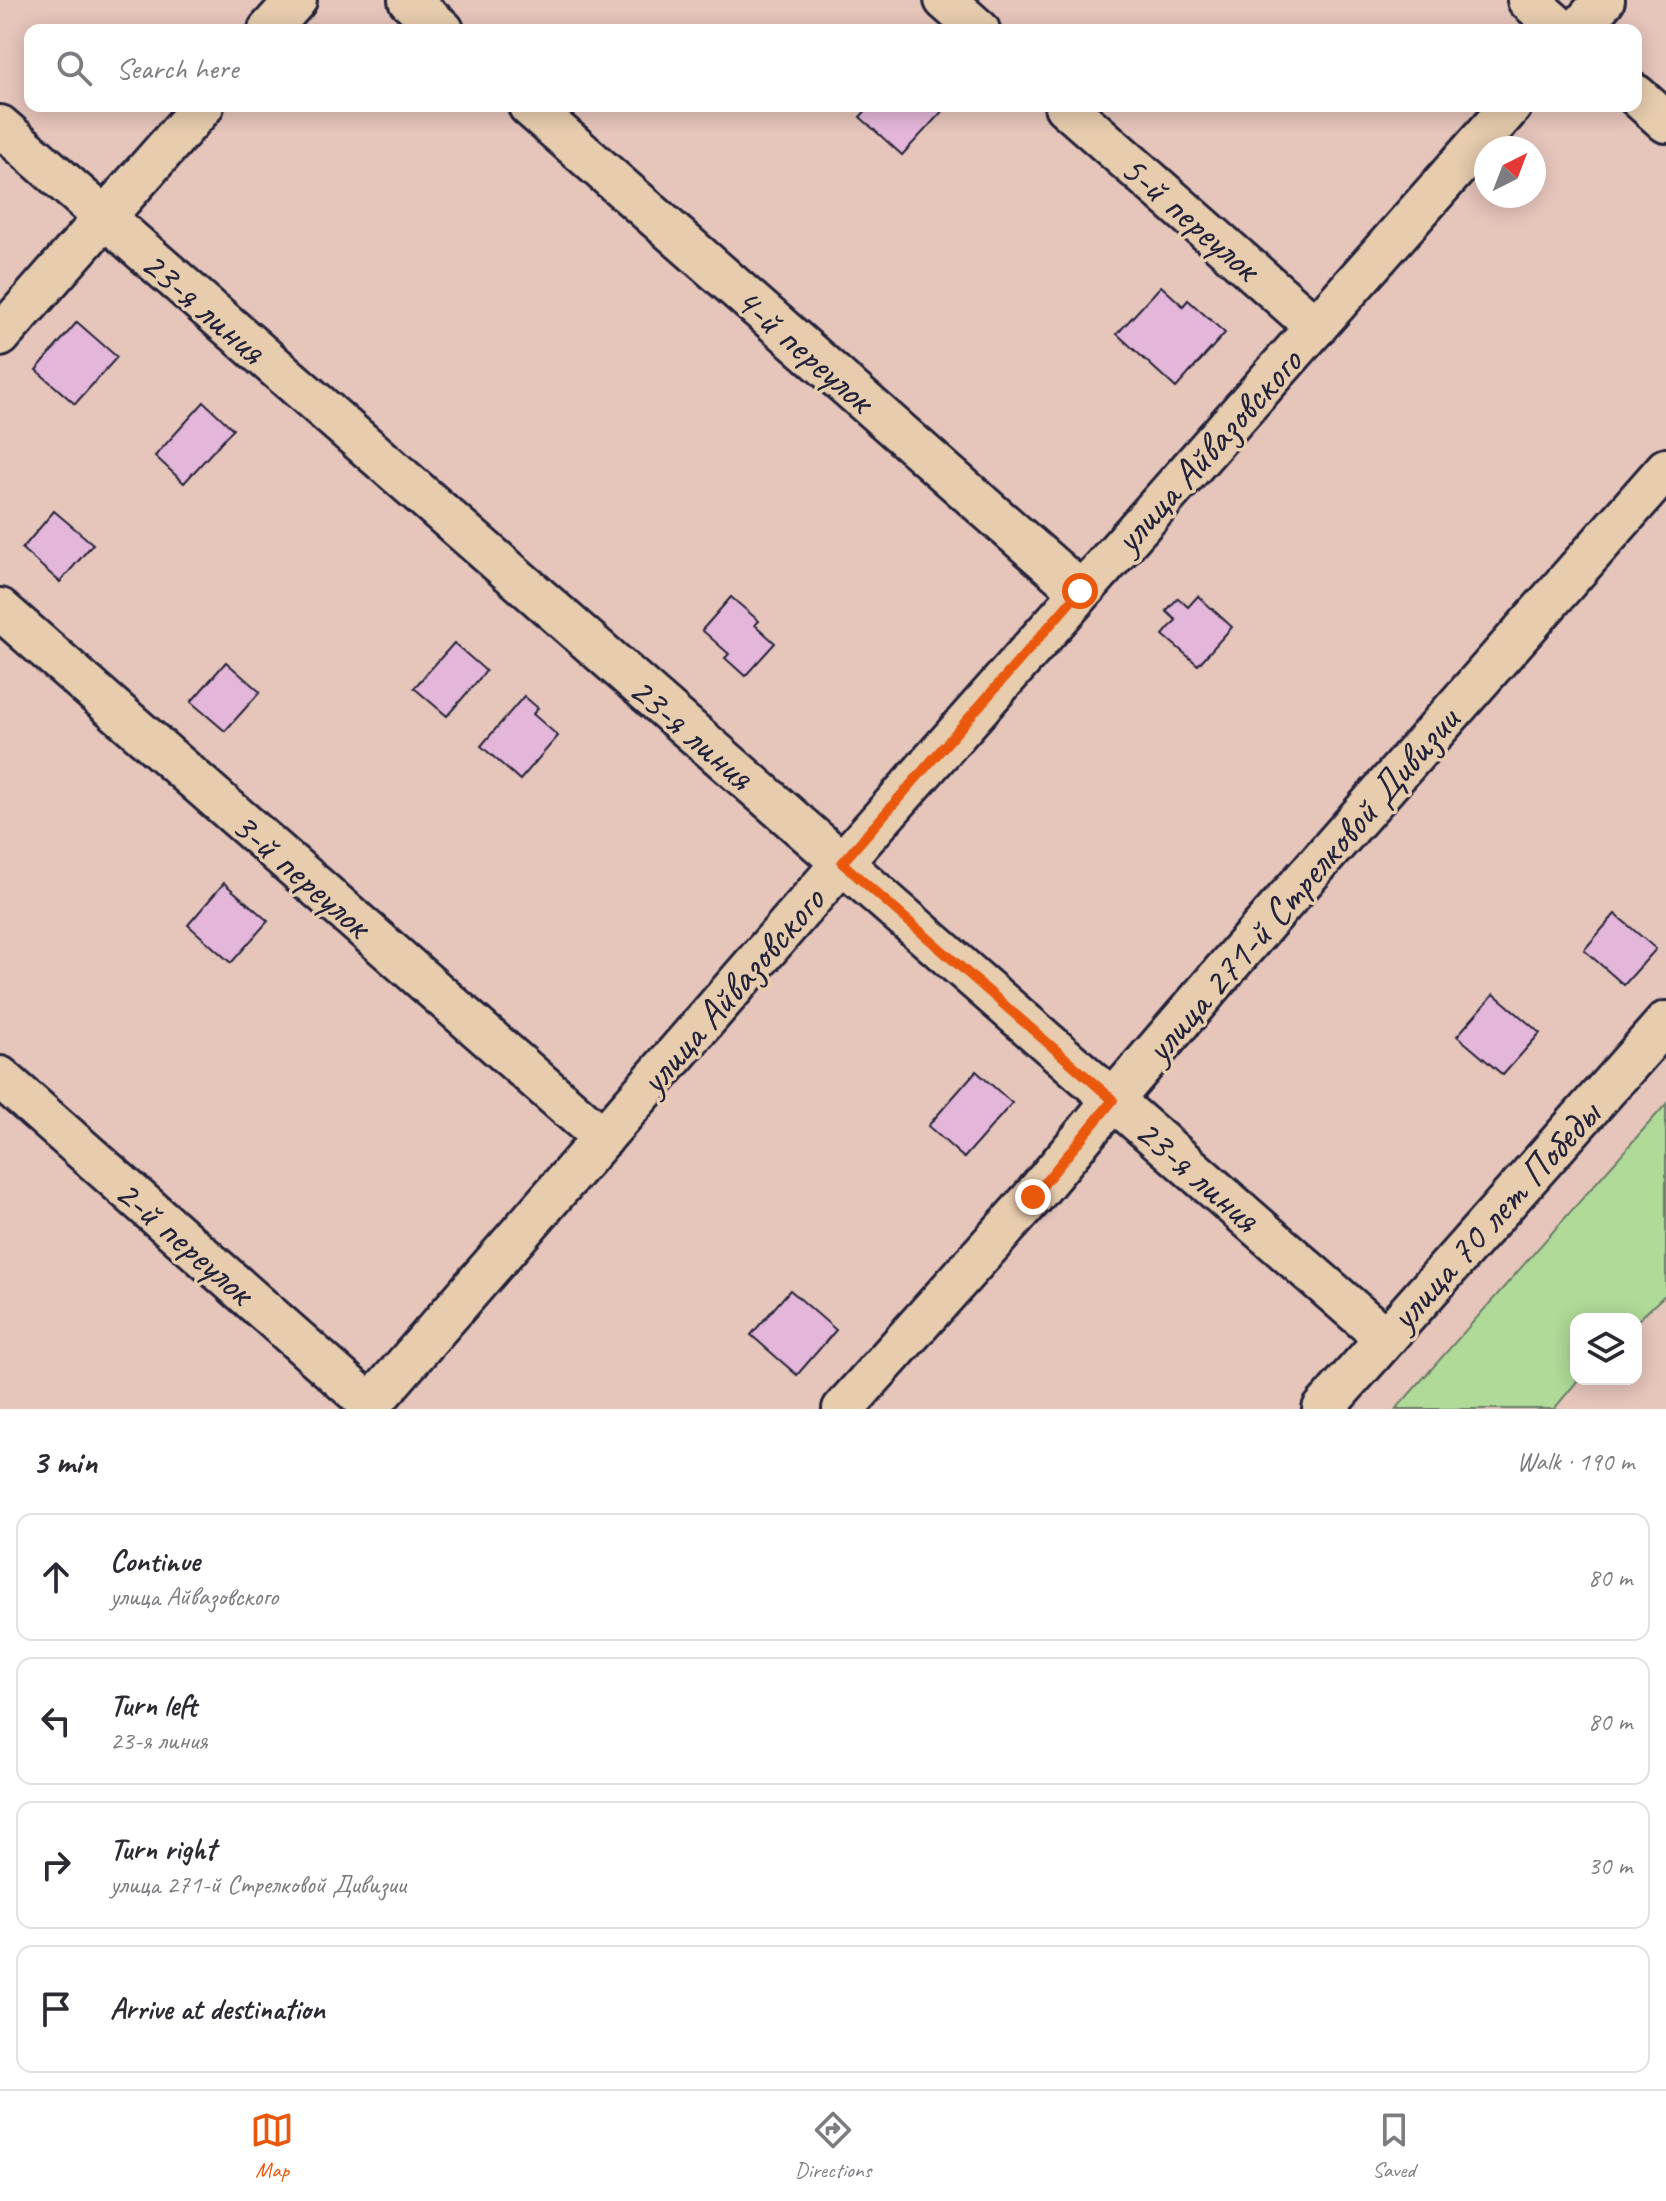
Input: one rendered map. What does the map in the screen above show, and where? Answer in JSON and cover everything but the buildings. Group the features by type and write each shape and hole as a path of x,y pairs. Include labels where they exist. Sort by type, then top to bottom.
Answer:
{"street":[{"path":"274,24 296,0"},
{"path":"409,0 436,24"},
{"path":"945,0 972,24"},
{"path":"1528,0 1555,24"},
{"path":"1583,24 1604,0"},
{"path":"1642,100 1666,122"},
{"path":"0,336 198,112"},
{"name":"4-й переулок","path":"536,112 1080,591"},
{"name":"5-й переулок","path":"1072,112 1316,327"},
{"name":"улица Айвазовского","path":"369,1407 1080,591 1506,112"},
{"name":"23-я линия","path":"0,126 1385,1338"},
{"name":"улица 271-й Стрелковой Дивизии","path":"843,1409 1033,1197 1113,1100 1666,469"},
{"name":"3-й переулок","path":"0,609 603,1138"},
{"name":"улица 70 лет Победы","path":"1323,1409 1666,1022"},
{"name":"2-й переулок","path":"0,1077 369,1407"}],"green space":[{"path":"1666,1104 1666,1294 1642,1316 1642,1313 1570,1313 1570,1385 1574,1385 1554,1409 1396,1409"}],"route":[{"path":"1033,1197 1113,1100 842,863 1080,591"}]}
